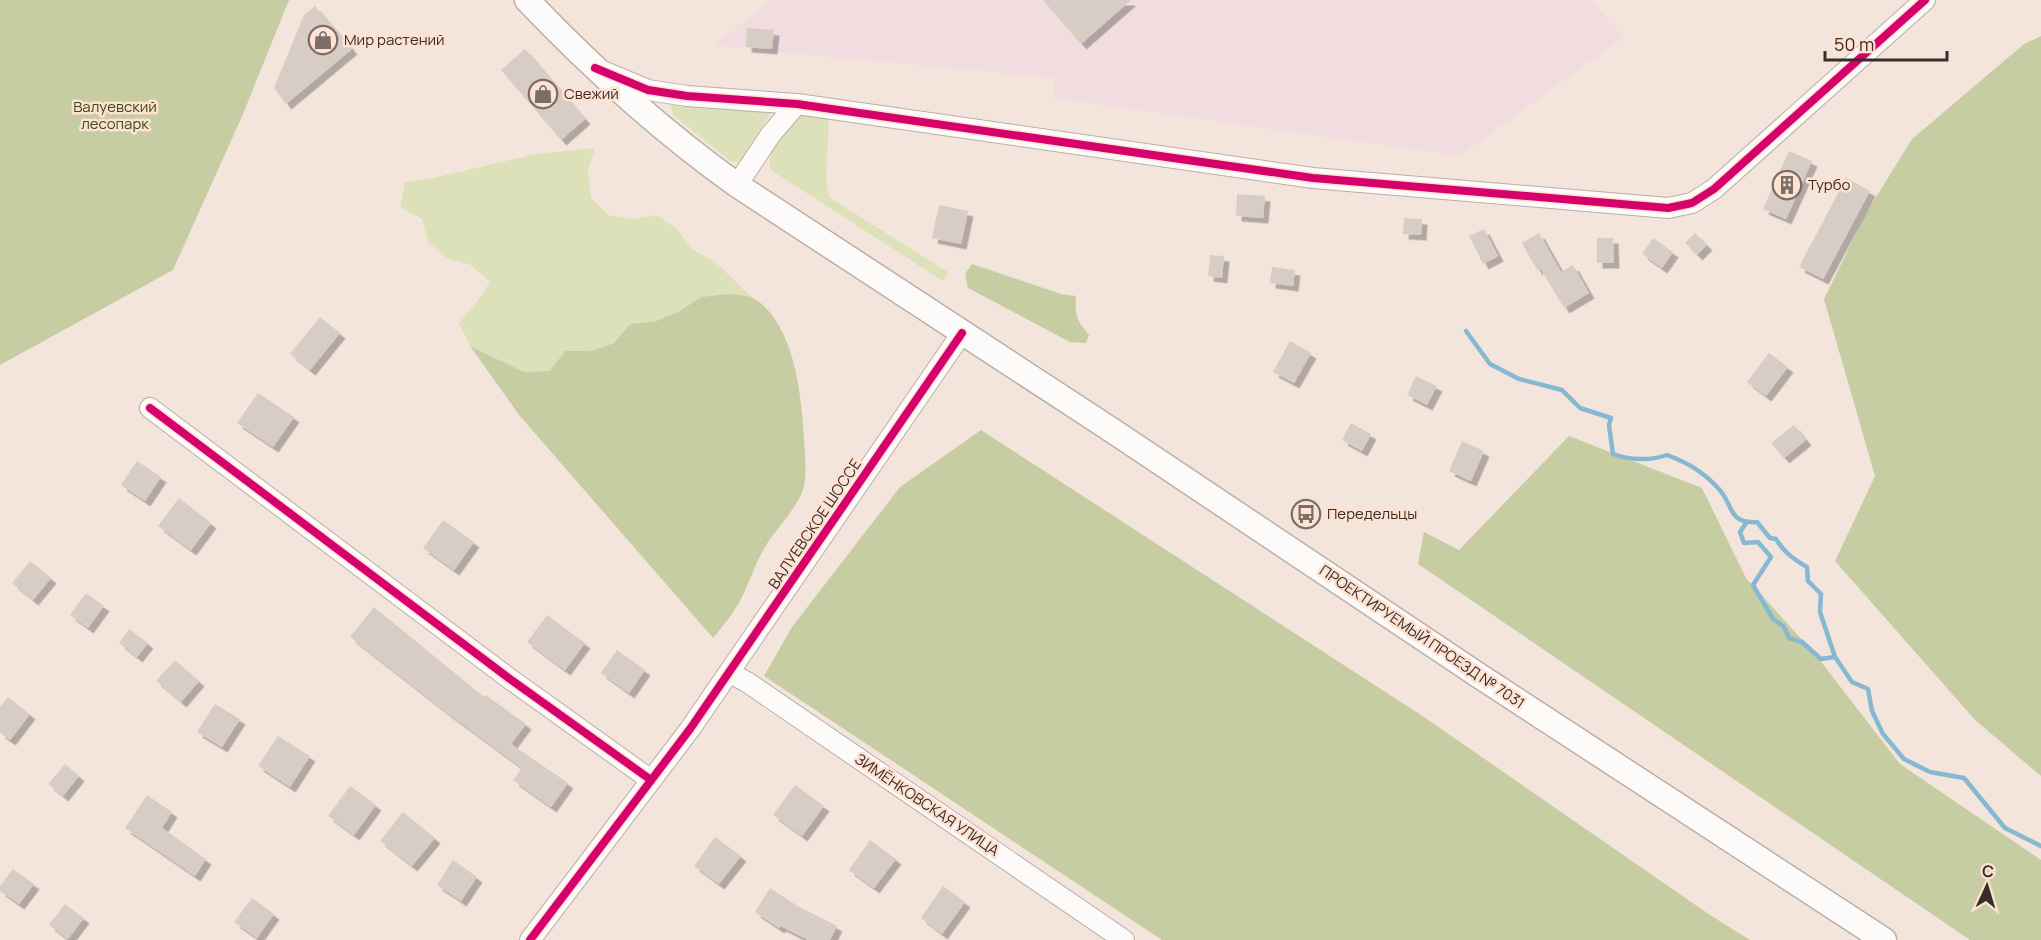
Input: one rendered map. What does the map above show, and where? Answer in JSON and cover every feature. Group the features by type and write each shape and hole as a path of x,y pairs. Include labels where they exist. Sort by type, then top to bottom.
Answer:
{"main road":[{"path":"527,0 595,68 703,161 962,333"},
{"name":"ПРОЕКТИРУЕМЫЙ ПРОЕЗД № 7031","path":"962,333 1481,677 1884,940"}],"street":[{"path":"595,68 648,90 687,96 797,104 1313,178 1668,208 1692,203 1714,189 1925,0"},
{"path":"736,185 771,134 797,104"},
{"name":"ВАЛУЕВСКОЕ ШОССЕ","path":"530,940 730,673 962,333"},
{"path":"150,408 510,679 651,780"},
{"name":"ЗИМЁНКОВСКАЯ УЛИЦА","path":"730,673 747,682 1124,940"}],"shaded area":[{"path":"770,0 1591,0 1624,37 1460,156 1053,98 1055,78 714,46"}],"green space":[{"name":"Валуевский лесопарк","path":"0,0 289,0 243,114 173,270 0,365"},
{"path":"2041,36 2041,776 1975,720 1835,561 1875,476 1824,299 1865,215 1912,139 2024,44"},
{"path":"678,103 771,112 739,163 729,160 673,115 671,105"},
{"path":"799,113 820,115 829,121 826,180 829,197 949,273 943,281 771,170 769,162 773,147"},
{"path":"595,148 588,171 591,198 608,215 633,219 657,215 677,229 692,249 714,261 753,298 728,294 701,297 680,311 656,321 630,324 614,343 591,351 565,351 551,371 524,372 470,346 459,323 490,282 471,265 447,258 428,242 422,219 400,207 405,182 429,179 536,154"},
{"path":"972,264 1061,294 1076,296 1077,317 1089,335 1086,343 1070,342 968,288 965,274"},
{"path":"728,294 755,299 769,311 788,344 801,404 805,475 804,486 798,501 765,547 744,593 713,638 519,415 470,346 524,372 550,371 565,351 591,351 614,343 630,324 656,321 680,311 701,297"},
{"path":"981,430 1424,717 1710,915 1750,940 1162,940 764,676 792,627 900,487"},
{"path":"1569,436 1702,488 1746,578 1815,654 1900,764 2041,860 2041,940 1970,940 1418,564 1424,532 1459,550"}],"building":[{"path":"1043,0 1131,0 1081,44"},
{"path":"315,6 352,49 286,104 274,88 304,15"},
{"path":"747,28 774,30 772,49 746,47"},
{"name":"Свежий","path":"525,49 585,119 561,140 501,70"},
{"name":"Турбо","path":"1789,151 1812,161 1786,219 1763,209"},
{"path":"1846,178 1870,191 1823,279 1799,267"},
{"path":"1237,194 1265,196 1263,218 1236,216"},
{"path":"939,205 968,211 961,244 932,238"},
{"path":"1404,218 1422,219 1421,235 1403,234"},
{"path":"1484,229 1498,256 1483,264 1469,236"},
{"path":"1539,233 1561,272 1573,265 1589,293 1564,308 1540,268 1537,270 1522,243"},
{"path":"1695,233 1707,245 1697,255 1685,243"},
{"path":"1597,238 1613,238 1614,263 1597,263"},
{"path":"1653,238 1673,252 1662,268 1642,254"},
{"path":"1210,255 1224,256 1222,278 1208,276"},
{"path":"1272,267 1295,270 1293,286 1270,283"},
{"path":"320,317 340,333 310,370 290,354"},
{"path":"1290,341 1311,353 1294,383 1273,372"},
{"path":"1769,353 1788,367 1766,396 1747,382"},
{"path":"1416,376 1437,386 1427,405 1407,395"},
{"path":"258,393 294,417 273,447 237,423"},
{"path":"1351,423 1371,434 1362,451 1342,440"},
{"path":"1794,425 1806,440 1784,458 1771,443"},
{"path":"1462,441 1484,451 1471,481 1449,471"},
{"path":"137,461 161,477 145,501 121,485"},
{"path":"179,498 211,523 191,550 158,526"},
{"path":"443,520 474,542 454,570 423,548"},
{"path":"30,561 51,578 33,600 12,583"},
{"path":"86,593 104,606 88,628 70,615"},
{"path":"374,607 484,697 486,695 526,724 511,744 568,783 551,807 513,780 522,768 350,637"},
{"path":"547,615 585,643 565,670 527,642"},
{"path":"129,629 148,643 137,657 119,643"},
{"path":"617,650 645,670 629,693 601,673"},
{"path":"175,660 199,681 181,702 156,681"},
{"path":"8,697 30,714 10,740 0,733 0,707"},
{"path":"215,704 240,719 222,747 197,732"},
{"path":"278,736 310,756 290,787 258,766"},
{"path":"65,764 79,776 63,796 48,784"},
{"path":"795,785 824,806 802,836 773,815"},
{"path":"350,786 376,805 354,835 328,816"},
{"path":"147,795 172,812 162,828 206,859 195,876 125,828"},
{"path":"403,812 435,838 412,866 380,841"},
{"path":"715,837 741,856 719,884 694,866"},
{"path":"870,840 896,859 874,888 849,870"},
{"path":"453,860 477,877 461,901 437,885"},
{"path":"13,869 34,884 19,904 0,891 0,886"},
{"path":"943,886 965,902 942,934 921,918"},
{"path":"770,888 799,907 837,926 830,940 808,940 781,926 779,928 755,912"},
{"path":"252,898 274,914 257,938 234,922"},
{"path":"65,904 84,918 68,939 49,925"}],"waterway":[{"path":"1466,331 1490,364 1519,379 1562,390 1580,408 1611,418 1609,425 1613,454 1640,459 1667,455 1688,464 1718,488 1732,512 1740,520 1757,522 1770,538 1776,539 1789,555 1807,567 1808,581 1821,594 1820,612 1835,657 1852,682 1868,689 1872,711 1883,734 1904,759 1930,772 1964,778 2005,828 2041,846"},
{"path":"1746,523 1740,532 1744,543 1758,542 1771,557 1753,585 1773,619 1784,627 1789,638 1802,642 1821,659 1835,657"}],"cycle path":[{"path":"595,68 648,90 687,96 797,104 1313,178 1668,208 1692,203 1714,189 1925,0"},
{"path":"530,940 690,729 962,333"},
{"path":"150,408 510,679 651,780"}],"place":[{"name":"Мир растений","path":"323,40"},
{"name":"Свежий","path":"543,94"},
{"name":"Турбо","path":"1787,185"},
{"name":"Передельцы","path":"1306,514"}]}
